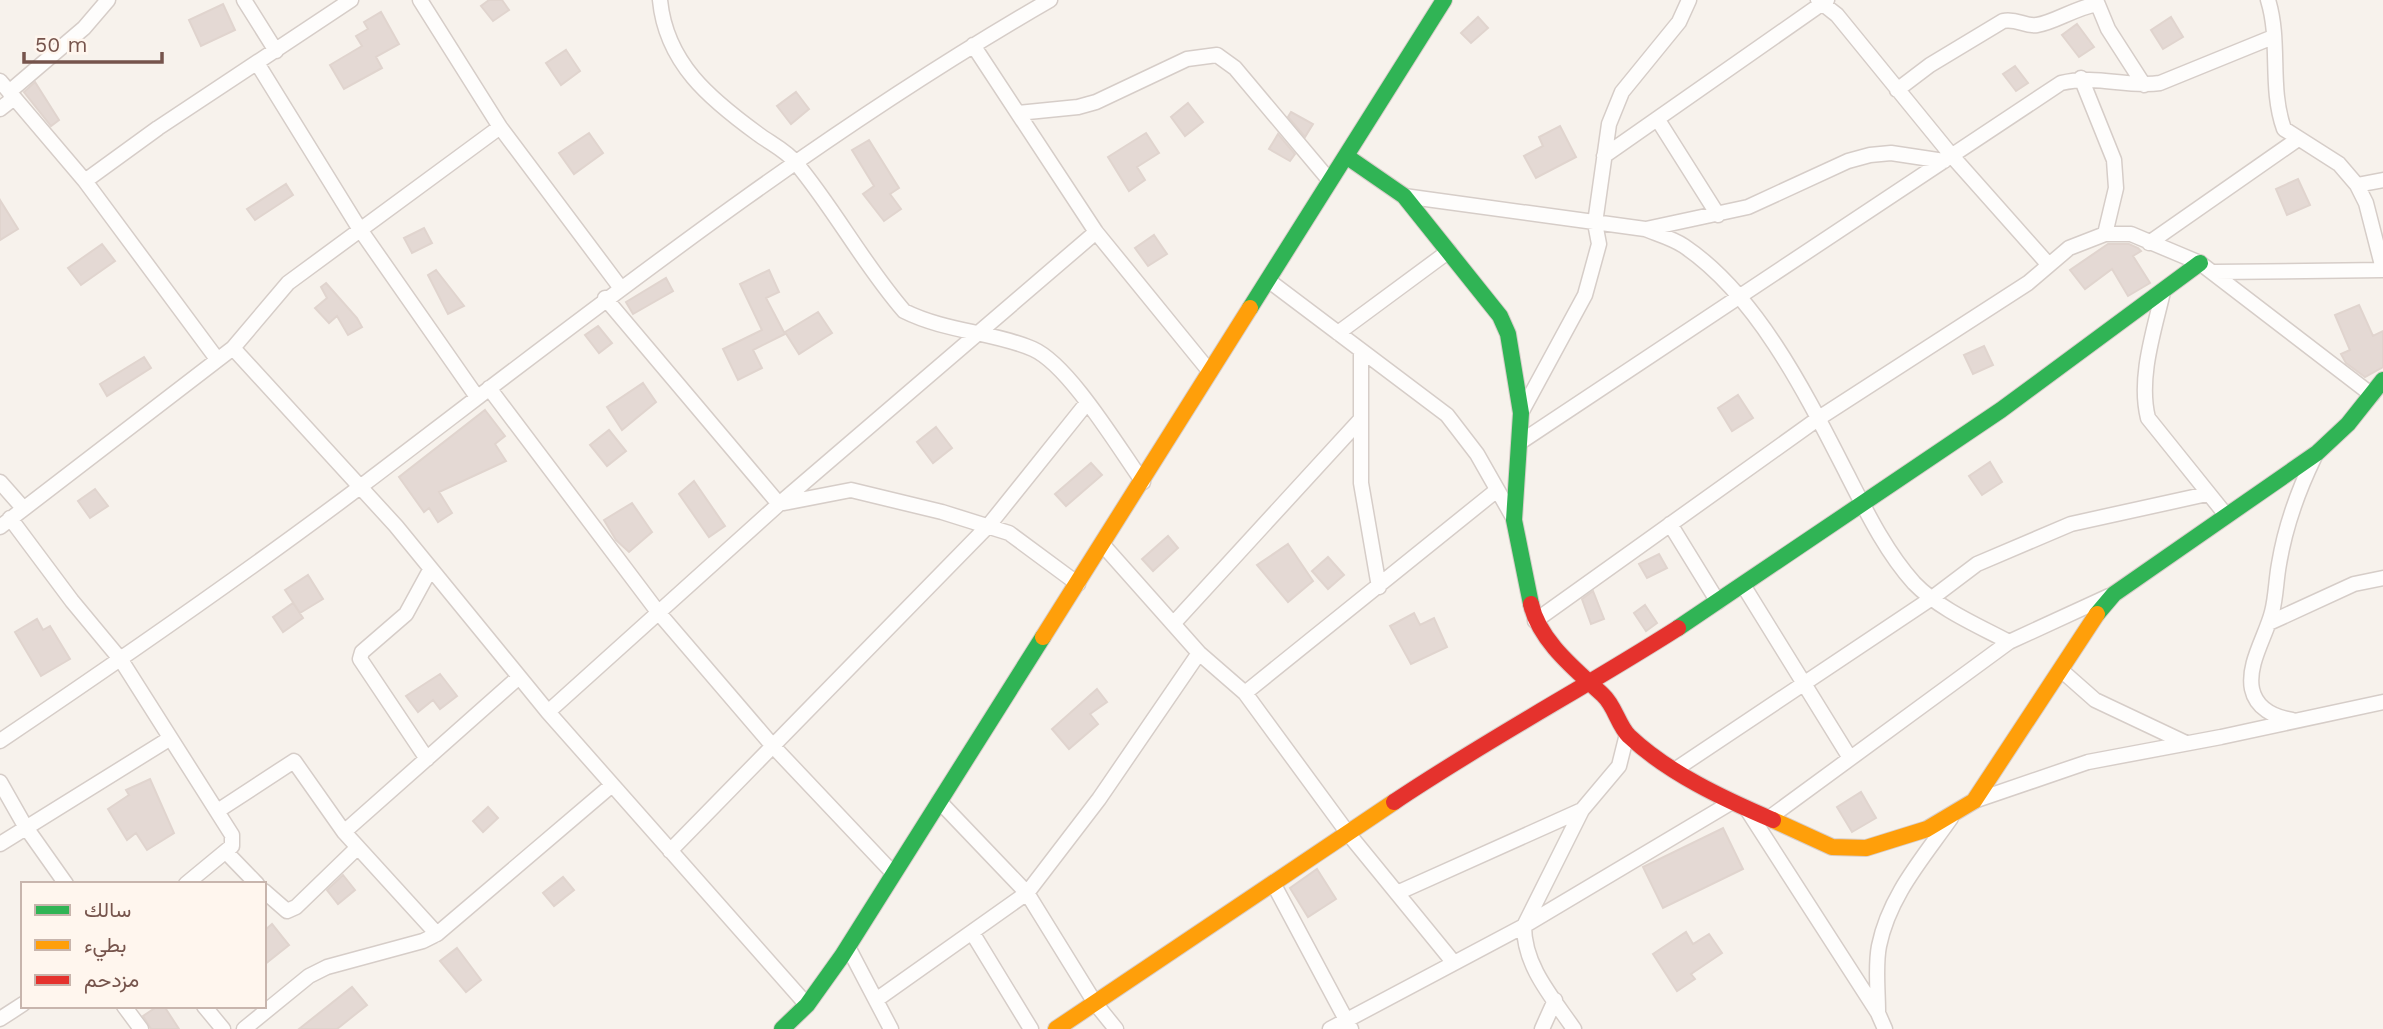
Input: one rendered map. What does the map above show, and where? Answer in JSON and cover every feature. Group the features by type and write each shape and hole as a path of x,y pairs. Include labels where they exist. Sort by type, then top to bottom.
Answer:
{"street":[{"path":"0,109 8,90 84,28 108,0"},
{"path":"244,0 276,51"},
{"path":"85,181 158,128 351,0"},
{"path":"419,0 500,127 620,287"},
{"path":"660,0 662,19 676,54 695,82 726,111 794,160 904,311 927,322 1033,349 1055,363 1143,482"},
{"path":"0,741 121,660 361,486 605,298 794,160 973,45 1050,0"},
{"path":"782,1029 807,1005 848,947 1444,0"},
{"path":"1521,413 1585,295 1599,244 1595,223 1609,124 1622,92 1679,22 1689,0"},
{"path":"2215,272 2383,269 2365,203 2357,186 2339,164 2284,129 2280,116 2268,0"},
{"path":"1604,156 1823,1 1897,90 1948,158 2048,264"},
{"path":"1897,90 1930,65 2003,21 2015,19 2030,25 2041,24 2096,2 2108,29 2144,85"},
{"path":"1519,443 2061,83 2081,78 2144,85 2186,74 2273,37"},
{"path":"973,45 1096,232 1210,372"},
{"path":"1018,113 1078,107 1096,102 1187,59 1217,55 1235,68 1330,181"},
{"path":"257,63 359,228 483,393 659,612 772,745 893,873"},
{"path":"2081,78 2114,160 2116,188 2105,234"},
{"path":"8,90 85,181 217,359"},
{"path":"1658,120 1718,215"},
{"path":"188,882 226,852 233,841 219,810 169,738 121,660 5,522 233,348 288,284 359,228 500,127"},
{"path":"2149,243 2298,139"},
{"path":"1645,229 1748,207 1848,161 1870,155 1891,153 1948,158"},
{"path":"1346,156 1404,196 1490,301 1508,334 1521,413 1514,520 1535,621 1546,638 1606,699 1627,734 1654,756 1738,805 1832,847 1866,848 1899,840 1974,801 2088,762 2383,702"},
{"path":"2357,186 2383,180"},
{"path":"1404,196 1645,229 1681,244 1738,298 1783,354 1863,504 1899,564 1933,598 2009,642"},
{"path":"548,712 779,504 1096,232"},
{"path":"1535,621 1819,418 2028,283 2068,248 2105,234 2132,234 2215,272 2372,395"},
{"path":"1338,333 1449,251"},
{"path":"1056,1029 1448,766 1591,684 1718,602 2001,410 2200,263"},
{"path":"1268,280 1447,415 1477,454 1514,520"},
{"path":"2163,292 2151,346 2144,401 2148,418 2207,494 2226,514"},
{"path":"605,298 779,504"},
{"path":"233,348 361,486 548,712 807,1005"},
{"path":"1361,351 1364,510 1379,587"},
{"path":"1769,818 2009,642 2114,594 2317,453 2383,380"},
{"path":"670,851 989,526 1086,404"},
{"path":"1173,624 1361,419"},
{"path":"2296,720 2267,712 2253,693 2252,673 2269,623 2292,515 2317,453"},
{"path":"0,482 23,508"},
{"path":"779,504 851,490 989,526 1009,533 1078,584"},
{"path":"1245,693 1497,490"},
{"path":"1676,769 1933,598 1977,564 2025,541 2082,521 2207,494"},
{"path":"1670,524 1718,602"},
{"path":"1103,545 1199,653 1245,693 1347,832 1454,963"},
{"path":"427,759 360,659 362,652 406,614 430,570"},
{"path":"2269,623 2354,584 2383,578"},
{"path":"1743,585 1850,758"},
{"path":"1974,801 2093,619 2114,594"},
{"path":"876,1000 973,934 1027,893 1099,799 1199,653"},
{"path":"2061,670 2095,700 2186,744"},
{"path":"344,832 519,677"},
{"path":"1574,1029 1530,963 1524,945 1524,926 1582,810 1610,780 1619,766 1627,734"},
{"path":"0,844 24,826 169,738"},
{"path":"219,810 294,761 357,848 437,934"},
{"path":"0,782 24,826 65,882"},
{"path":"244,1029 309,976 327,967 423,941 437,934 612,785"},
{"path":"939,801 1027,893 1095,1003 1116,1029"},
{"path":"1330,1029 1348,1025 1738,805"},
{"path":"1738,805 1878,1013 1885,1029"},
{"path":"1396,893 1582,810"},
{"path":"1878,1013 1878,949 1885,921 1895,898 1954,813"},
{"path":"266,893 282,909 296,907 357,848"},
{"path":"226,852 255,882"},
{"path":"1273,883 1348,1025"},
{"path":"973,934 1031,1029"},
{"path":"848,947 891,1029"},
{"path":"1542,1029 1555,1000"},
{"path":"0,1020 21,1005"},
{"path":"125,1008 141,1029"},
{"path":"206,1008 223,1029"}],"building":[{"path":"489,0 502,0 509,10 493,21 481,6"},
{"path":"223,4 235,30 201,46 189,20"},
{"path":"381,12 399,44 376,57 382,68 344,89 330,65 362,46 356,36 368,29 364,22"},
{"path":"1478,17 1488,28 1471,43 1461,33"},
{"path":"2171,17 2183,37 2163,49 2151,30"},
{"path":"2077,24 2094,47 2079,57 2062,35"},
{"path":"566,50 580,71 561,85 546,63"},
{"path":"2015,66 2028,83 2016,91 2003,74"},
{"path":"35,82 59,120 51,126 24,92"},
{"path":"796,92 809,109 791,124 777,106"},
{"path":"1188,103 1203,122 1185,136 1171,117"},
{"path":"1291,112 1313,124 1305,137 1288,117"},
{"path":"1560,126 1576,157 1536,178 1524,156 1543,146 1539,137"},
{"path":"589,133 603,153 574,174 559,153"},
{"path":"1146,133 1159,153 1137,167 1145,180 1129,191 1108,157"},
{"path":"1278,134 1295,154 1290,161 1269,149"},
{"path":"869,140 899,188 890,194 901,209 884,221 863,194 874,186 852,150"},
{"path":"2298,179 2310,205 2287,215 2276,189"},
{"path":"286,184 293,195 255,220 247,209"},
{"path":"0,200 18,229 0,240"},
{"path":"424,228 432,243 412,253 404,238"},
{"path":"1154,235 1167,254 1148,266 1135,248"},
{"path":"102,244 115,261 81,285 68,268"},
{"path":"2108,244 2129,244 2138,248 2141,251 2133,256 2150,283 2128,296 2112,269 2085,289 2070,270"},
{"path":"436,270 464,306 448,314 428,275"},
{"path":"769,270 779,292 766,298 785,334 753,350 762,368 738,380 723,349 762,330 740,284"},
{"path":"666,278 673,291 633,314 626,302"},
{"path":"326,283 362,327 348,335 337,316 329,323 315,308 327,298 321,287"},
{"path":"2359,305 2373,336 2383,331 2383,367 2365,377 2346,363 2341,354 2350,350 2335,315"},
{"path":"818,312 832,333 799,354 785,332"},
{"path":"598,326 612,343 599,353 585,335"},
{"path":"1984,346 1993,365 1973,374 1964,355"},
{"path":"144,357 151,368 107,396 100,384"},
{"path":"643,383 656,402 622,430 607,407"},
{"path":"1738,395 1753,418 1732,431 1718,408"},
{"path":"485,410 505,436 495,444 506,461 439,492 452,513 438,522 429,508 424,512 399,477"},
{"path":"936,427 952,448 933,463 917,442"},
{"path":"609,430 626,451 607,466 590,445"},
{"path":"1990,462 2002,482 1982,495 1969,476"},
{"path":"1091,463 1102,475 1066,506 1055,494"},
{"path":"694,481 725,526 709,537 679,494"},
{"path":"95,489 108,506 90,518 78,501"},
{"path":"632,503 652,532 629,552 616,540 604,520"},
{"path":"1168,536 1178,548 1153,571 1142,559"},
{"path":"1288,544 1313,581 1288,602 1257,565"},
{"path":"1659,554 1667,568 1647,578 1639,564"},
{"path":"1328,557 1344,575 1328,589 1312,571"},
{"path":"308,575 323,599 300,613 285,590"},
{"path":"1593,591 1604,619 1591,624 1582,599"},
{"path":"293,603 303,618 283,632 273,617"},
{"path":"1645,605 1657,623 1646,631 1634,613"},
{"path":"1414,613 1420,625 1434,618 1447,647 1411,664 1390,626"},
{"path":"37,619 43,630 50,626 70,659 41,676 15,632"},
{"path":"440,674 457,696 440,709 433,700 418,712 406,696"},
{"path":"1097,689 1107,702 1090,714 1098,724 1069,749 1052,729"},
{"path":"150,779 174,833 147,850 136,833 127,840 108,809 129,795 126,790"},
{"path":"1861,792 1876,818 1852,832 1837,807"},
{"path":"488,807 498,818 483,832 473,821"},
{"path":"1723,828 1743,869 1663,908 1643,867"},
{"path":"1317,869 1336,899 1308,917 1290,888"},
{"path":"343,875 355,890 338,904 327,890"},
{"path":"563,877 574,890 554,906 543,893"},
{"path":"272,924 289,945 266,963 266,929"},
{"path":"1686,932 1693,944 1709,934 1722,953 1691,974 1695,979 1677,991 1653,954"},
{"path":"457,948 481,980 466,992 440,961"},
{"path":"352,987 367,1005 337,1029 299,1029"},
{"path":"155,1008 165,1008 179,1029 151,1029 143,1016"}],"traffic: fast":[{"path":"1250,308 1444,0"},
{"path":"1346,156 1404,196 1500,316 1508,334 1521,413 1514,520 1531,604"},
{"path":"1678,628 2001,410 2200,263"},
{"path":"2097,614 2114,594 2317,453 2348,424 2383,380"},
{"path":"782,1029 807,1005 842,956 1043,637"}],"traffic: slow":[{"path":"1043,637 1250,308"},
{"path":"1773,820 1832,847 1866,848 1927,829 1974,801 2097,614"},
{"path":"1056,1029 1394,802"}],"traffic: jam":[{"path":"1531,604 1535,618 1550,642 1570,665 1607,699 1629,736 1679,773 1716,794 1773,820"},
{"path":"1394,802 1678,628"}]}
